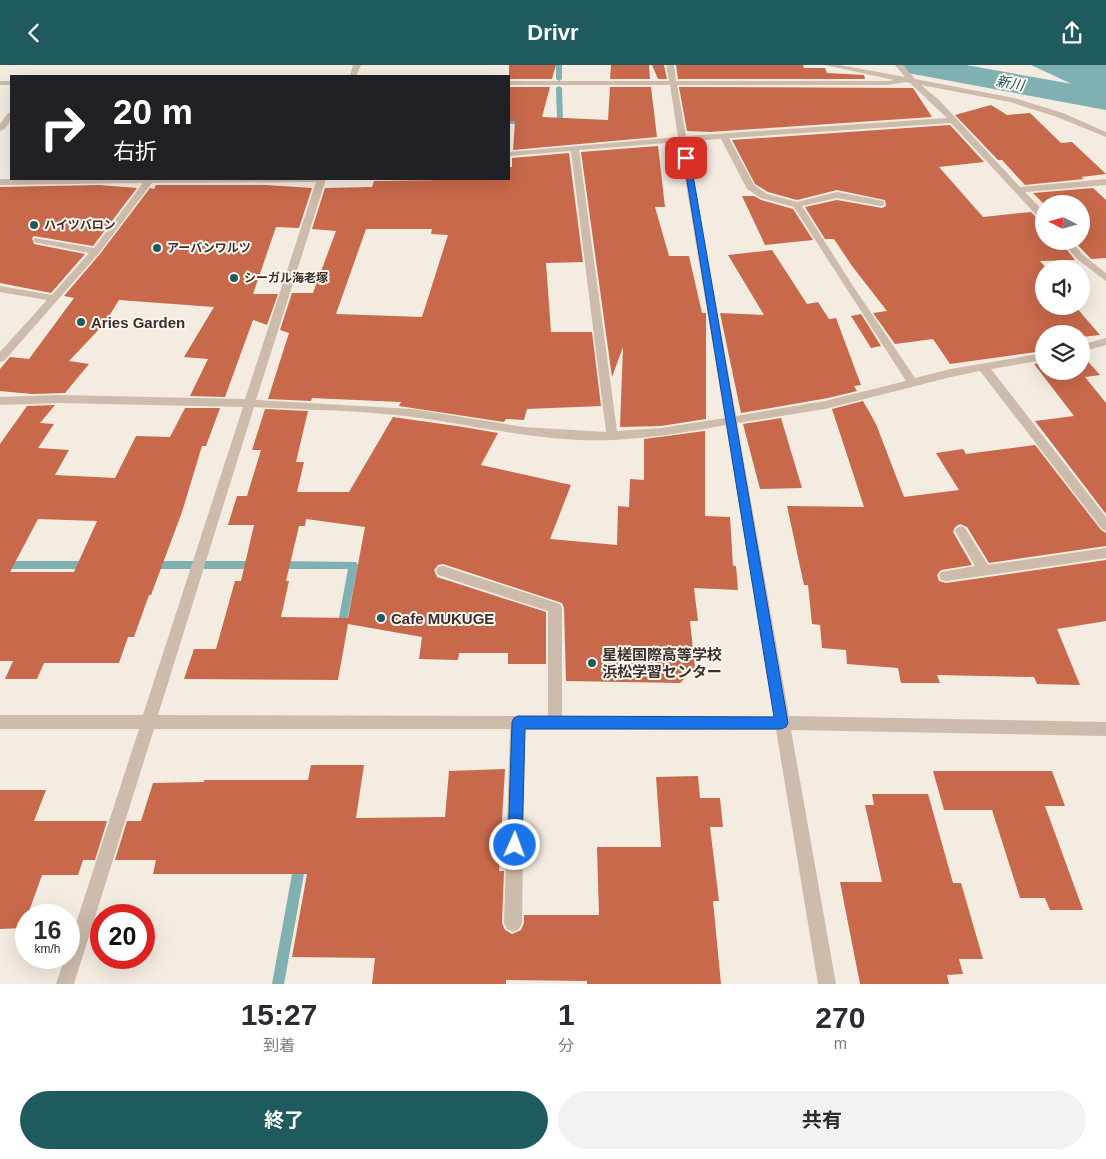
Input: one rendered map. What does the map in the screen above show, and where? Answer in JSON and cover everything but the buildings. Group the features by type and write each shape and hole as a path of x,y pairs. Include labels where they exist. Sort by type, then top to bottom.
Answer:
{"street":[{"path":"670,65 827,984"},
{"path":"829,65 908,77 1028,105 1060,115 1106,135"},
{"path":"899,65 908,77 936,102 1035,208"},
{"path":"510,83 888,83 908,77"},
{"path":"0,129 10,116"},
{"path":"510,154 683,139 953,120"},
{"path":"724,136 753,191 764,196 797,205 837,195 846,195 881,203"},
{"path":"575,148 612,436"},
{"path":"0,182 236,180"},
{"path":"65,984 321,180"},
{"path":"0,359 96,251 150,181"},
{"path":"1018,190 1106,182"},
{"path":"797,205 848,287 913,383"},
{"path":"37,240 96,251"},
{"path":"1074,250 1106,278"},
{"path":"0,289 54,298"},
{"path":"1090,346 1106,341"},
{"path":"0,401 59,399 249,403 412,413 524,431 612,436 661,432 825,405 983,367 1035,358"},
{"path":"983,367 1106,526"},
{"path":"962,531 985,571"},
{"path":"946,576 1106,553"},
{"path":"443,571 555,608 555,722"},
{"path":"0,721 781,723 1106,729"},
{"path":"513,923 518,722"}],"water":[{"path":"1031,65 1106,65 1106,100"}],"waterway":[{"path":"559,65 559,79"},
{"name":"新川","path":"913,65 1106,100"},
{"path":"554,122 560,122 559,88"},
{"path":"510,122 526,122"},
{"path":"0,565 87,565"},
{"path":"150,565 255,565"},
{"path":"278,565 353,565 342,628"},
{"path":"278,984 300,863"}],"place":[{"name":"ハイツバロン","path":"34,225"},
{"name":"アーバンワルツ","path":"157,248"},
{"name":"シーガル海老塚","path":"234,278"},
{"name":"Aries Garden","path":"81,322"},
{"name":"Cafe MUKUGE","path":"381,618"},
{"name":"星槎国際高等学校 浜松学習センター","path":"592,663"}],"route":[{"path":"515,845 518,722 781,723 686,158"}]}
